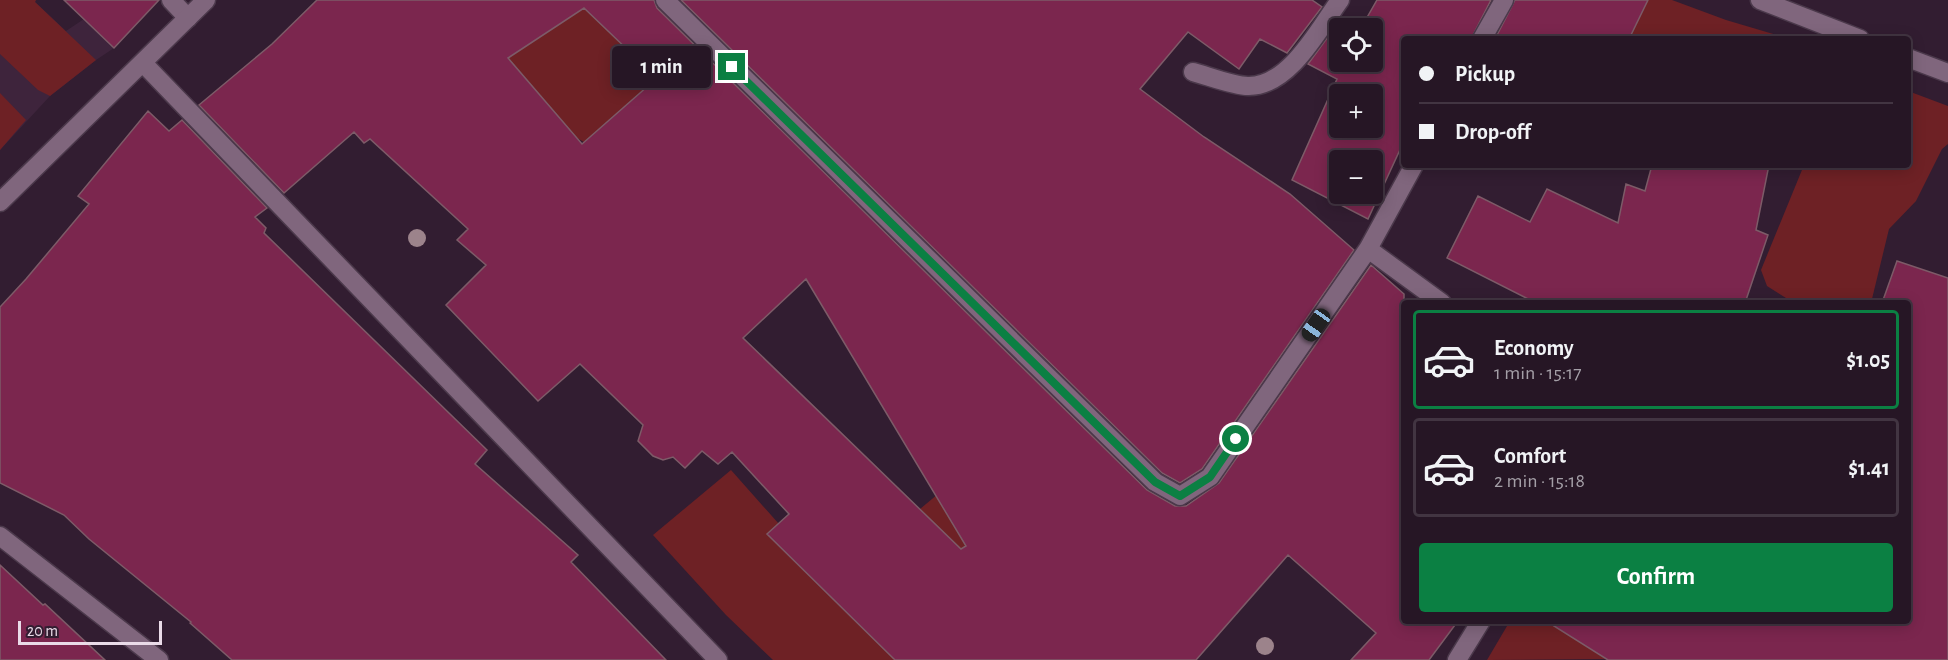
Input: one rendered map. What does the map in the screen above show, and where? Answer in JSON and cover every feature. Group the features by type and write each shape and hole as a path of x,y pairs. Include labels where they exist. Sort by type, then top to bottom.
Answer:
{"street":[{"path":"171,0 188,18"},
{"path":"0,202 206,0"},
{"path":"665,0 1155,482 1180,496 1210,477 1368,249 1412,168"},
{"path":"1193,72 1247,87 1269,82 1296,62 1340,0"},
{"path":"1484,36 1504,0"},
{"path":"1760,0 1852,36"},
{"path":"1911,59 1948,73"},
{"path":"143,63 718,660"},
{"path":"1368,249 1438,300"},
{"path":"0,536 159,660"},
{"path":"1457,660 1479,624"}],"shaded area":[{"path":"0,0 36,0 35,2 66,31 84,19 114,48 50,96 0,150"},
{"path":"0,0 36,0 35,2 96,60 50,96 38,90 0,54"},
{"path":"1648,0 1672,0 1726,20 1780,36 1630,36"},
{"path":"595,1 606,29 657,78 584,142 491,90 502,49 514,54"},
{"path":"1911,92 1948,106 1948,144 1942,149 1916,201 1889,229 1872,300 1789,300 1767,286 1761,270 1803,168 1911,168"},
{"path":"0,93 26,120 0,150"},
{"path":"731,470 803,551 908,519 950,484 988,533 926,660 773,660 726,615 653,535"},
{"path":"1508,624 1585,624 1576,640 1606,659 1487,660"}],"building":[{"path":"64,0 159,0 114,48"},
{"path":"317,0 654,0 657,8 1147,490 1175,506 1186,506 1219,483 1371,265 1404,294 1404,300 1401,300 1401,624 1456,624 1429,660 1351,660 1376,633 1288,555 1196,660 895,660 767,534 789,514 732,452 718,464 702,451 685,468 673,457 663,460 653,456 638,441 643,425 580,364 538,401 446,305 486,265 457,240 468,229 370,139 364,143 354,132 284,193 199,105 272,44","holes":["584,8 657,78 582,144 508,58","806,279 966,546 961,549 743,338"]},
{"path":"681,0 1312,0 1322,7 1287,53 1260,39 1239,69 1188,32 1140,89 1204,137 1290,194 1354,250 1202,469 1180,483 1162,473"},
{"path":"1377,0 1491,0 1473,36 1401,36 1401,148 1383,186 1383,150 1329,150 1329,199 1292,180 1329,97 1329,138 1383,138 1383,84 1335,84 1337,79 1308,64 1329,35 1329,72 1383,72 1383,18 1367,18"},
{"path":"1515,0 1648,0 1630,36 1497,36"},
{"path":"148,111 169,131 182,120 267,208 255,217 266,228 264,233 487,450 475,464 578,555 571,562 666,660 232,660 191,622 89,539 64,515 0,483 0,307 89,204 78,196"},
{"path":"1651,168 1768,168 1756,230 1768,235 1746,300 1530,300 1447,258 1478,196 1530,222 1547,189 1618,223 1626,184 1645,191"},
{"path":"1339,204 1375,204 1368,219"},
{"path":"1897,261 1948,278 1948,660 1608,660 1551,624 1911,624 1911,300 1883,300"},
{"path":"0,565 43,605 45,604 105,660 0,660"}],"route":[{"path":"732,67 1155,482 1180,496 1210,477 1236,439"}]}
